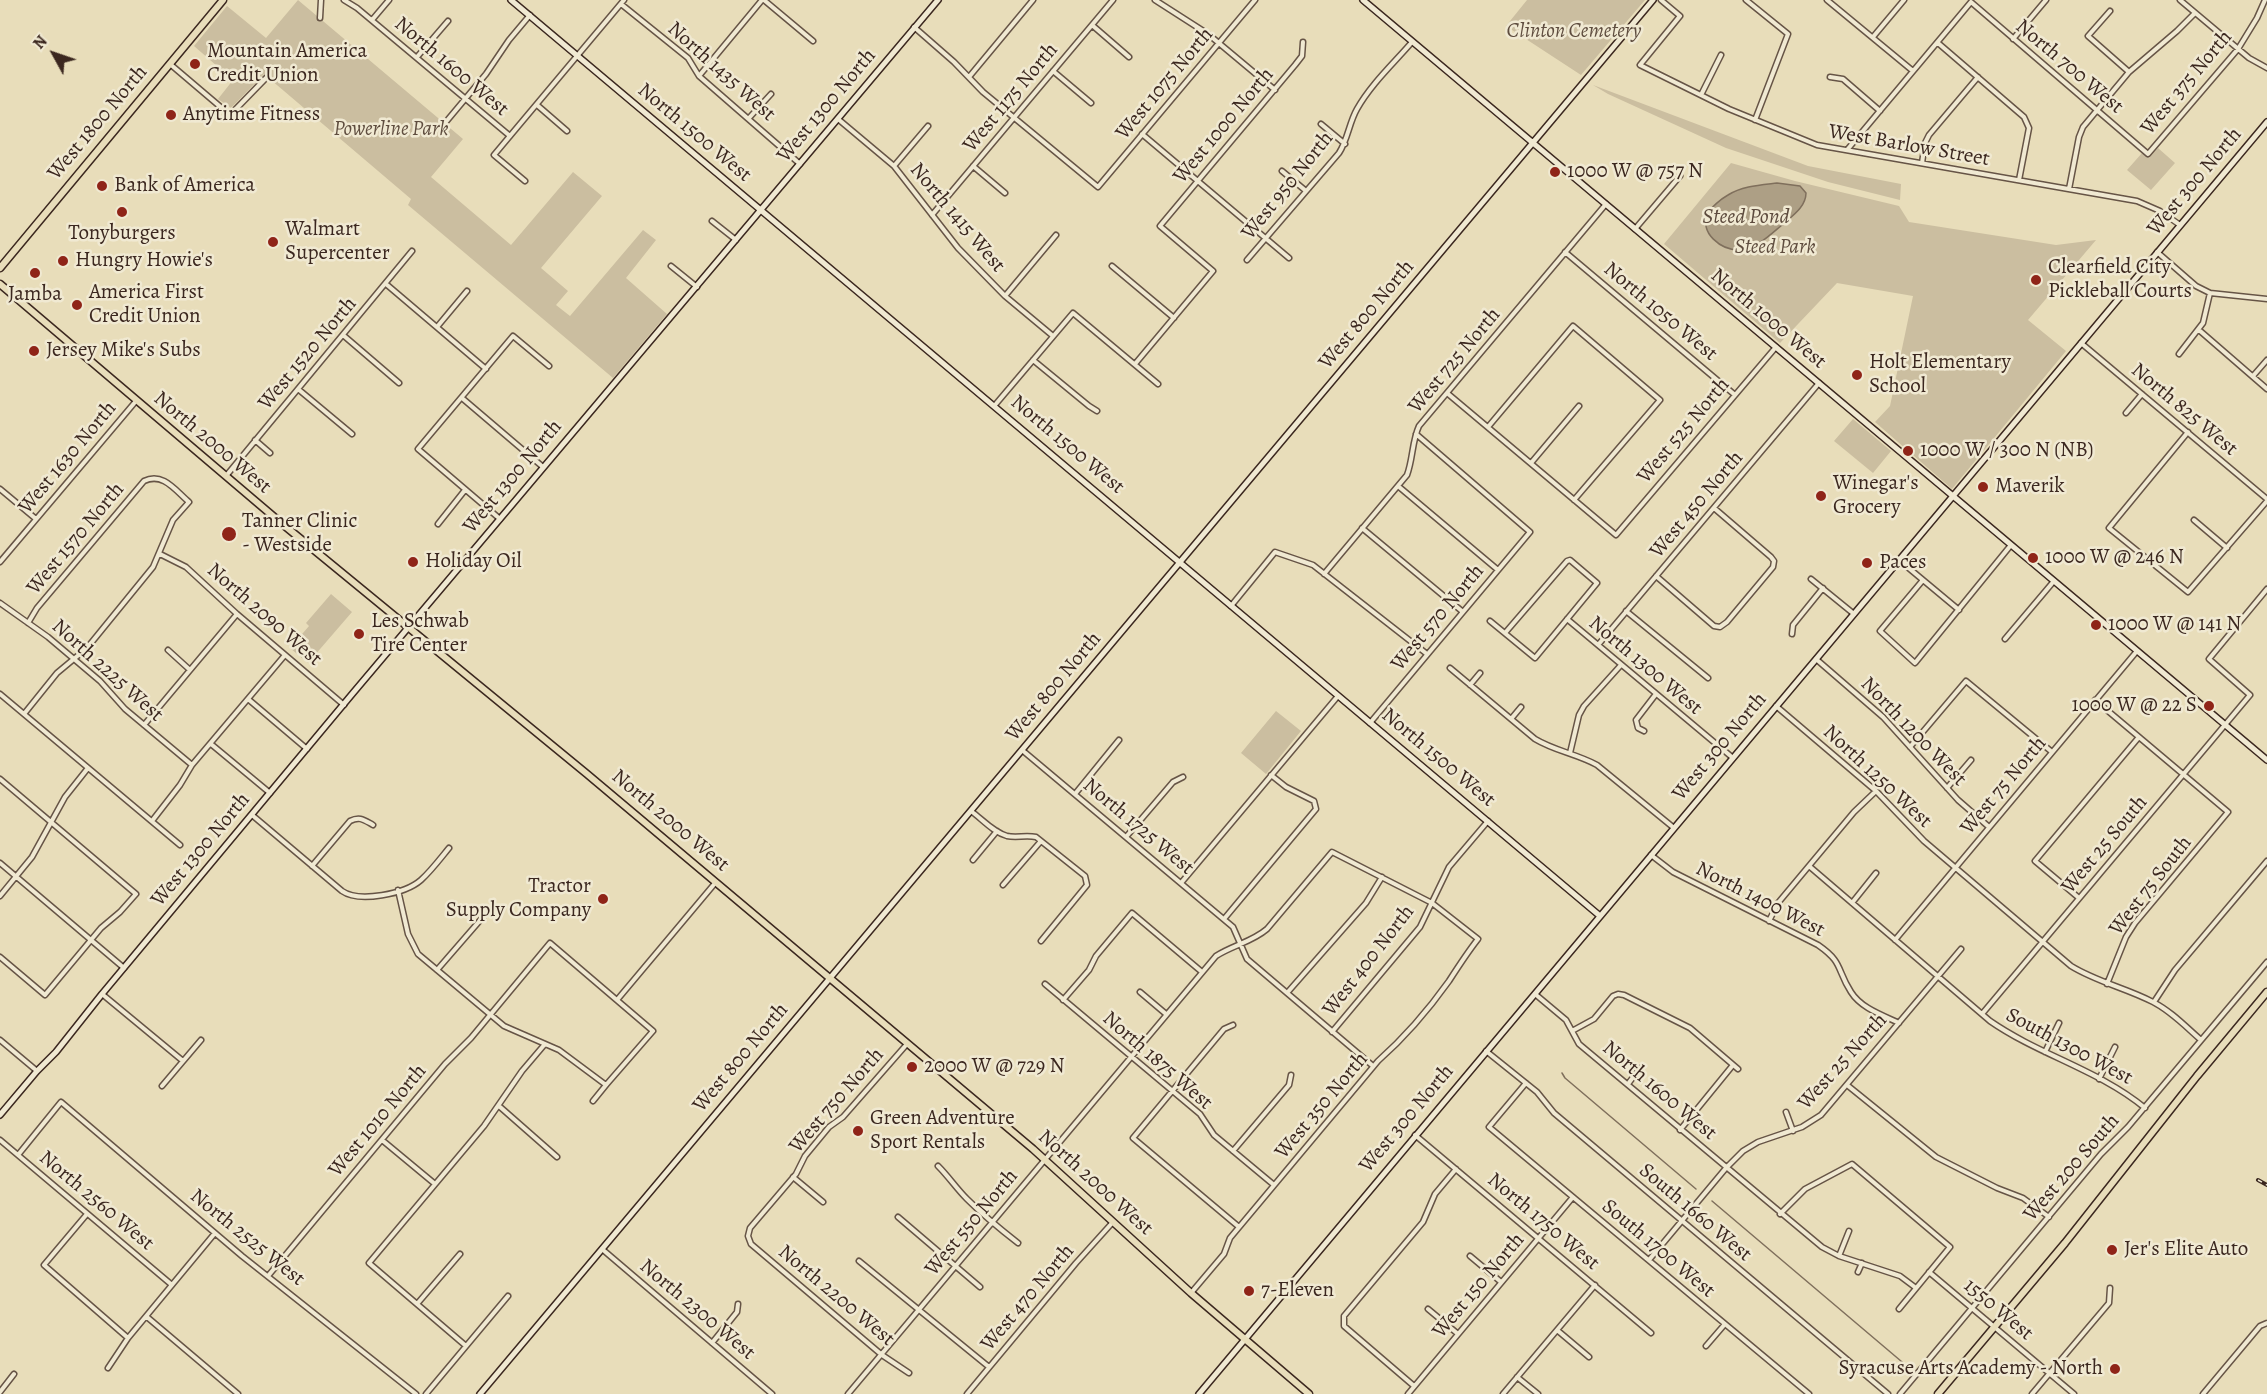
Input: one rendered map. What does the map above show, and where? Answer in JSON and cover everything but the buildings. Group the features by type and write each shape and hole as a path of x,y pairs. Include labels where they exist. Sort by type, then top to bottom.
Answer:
{"main road":[{"name":"West 1800 North","path":"0,268 223,0"},
{"name":"North 2000 West","path":"0,285 907,1043 1045,1160 1191,1293 1309,1394"},
{"path":"1938,1394 2065,1243 2197,1076 2267,992"}],"street":[{"path":"320,18 321,0"},
{"name":"North 1600 West","path":"344,0 372,20 510,136"},
{"path":"372,20 389,0"},
{"path":"699,76 763,0 813,41"},
{"name":"West 1300 North","path":"0,1115 56,1052 123,968 543,467 938,0"},
{"path":"969,77 1033,0"},
{"name":"West 1175 North","path":"932,214 1113,0"},
{"path":"1155,0 1219,43 1275,90"},
{"name":"West 1075 North","path":"1014,117 1098,187 1255,0"},
{"name":"North 1000 West","path":"1362,0 2267,760"},
{"name":"West 800 North","path":"480,1394 1653,0"},
{"name":"West Barlow Street","path":"1661,0 1680,16 1640,65 1755,120 1817,145 2137,201 2160,211 2180,225"},
{"path":"1746,0 1788,34 1755,120"},
{"path":"1827,0 1913,71"},
{"path":"1832,4 1836,0"},
{"path":"1873,37 1904,0"},
{"path":"2013,39 2046,0"},
{"path":"2180,0 2238,49 2267,68"},
{"name":"West 375 North","path":"2148,154 2238,49 2265,7 2265,0"},
{"name":"North 1500 West","path":"515,1 577,57 995,405 1600,916"},
{"path":"525,181 494,155 623,2"},
{"name":"North 1435 West","path":"623,2 688,58 699,76 800,164"},
{"name":"North 700 West","path":"1938,42 1971,2 2148,154"},
{"path":"2109,11 2088,36 2129,72"},
{"path":"2069,189 2080,132 2129,72 2195,13"},
{"path":"445,123 486,74 509,40 530,15"},
{"path":"417,57 448,21"},
{"path":"1092,25 1130,57"},
{"path":"915,27 1014,117"},
{"name":"West 1000 North","path":"1174,318 1214,271 1160,226 1302,56 1304,42"},
{"name":"West 950 North","path":"1247,260 1345,144 1357,108 1412,42"},
{"path":"1847,150 1938,42 2024,117 2029,128 2019,180"},
{"path":"1701,95 1721,55"},
{"path":"169,64 230,116 266,78"},
{"path":"1053,71 1091,103"},
{"path":"1830,77 1843,79 1880,111"},
{"path":"1922,163 1925,143 1929,135 1978,77"},
{"path":"749,118 771,94"},
{"path":"537,105 567,130"},
{"name":"North 1415 West","path":"838,119 894,166 958,248 1005,296 1053,336"},
{"name":"West 300 North","path":"1199,1394 2267,123"},
{"path":"1321,124 1345,144"},
{"path":"894,166 928,126"},
{"path":"1143,134 1289,258"},
{"path":"973,166 1005,193"},
{"path":"1282,171 1306,191"},
{"path":"1635,229 1680,177"},
{"name":"West 725 North","path":"1324,574 1407,475 1415,434 1419,426 1606,204"},
{"path":"712,221 736,240"},
{"path":"1005,296 1056,235"},
{"name":"West 1520 North","path":"226,476 412,252"},
{"name":"North 1050 West","path":"1565,252 1735,395"},
{"path":"2157,252 2196,286 2211,293 2267,299"},
{"path":"672,266 696,287"},
{"path":"1112,266 1174,318 1135,364"},
{"path":"386,284 486,369"},
{"path":"437,327 467,291"},
{"path":"2179,354 2199,330 2207,314 2211,293"},
{"path":"995,405 1073,313 1158,384"},
{"path":"1447,393 1488,428 1575,500 1660,400 1573,326 1488,428"},
{"path":"2199,330 2267,388"},
{"path":"343,335 399,383"},
{"path":"500,519 418,449 513,336 549,366"},
{"name":"North 825 West","path":"2081,343 2267,500"},
{"name":"West 525 North","path":"1575,500 1616,535 1776,347"},
{"path":"1033,360 1097,411"},
{"path":"2253,376 2267,360"},
{"name":"West 450 North","path":"1598,645 1819,383"},
{"path":"298,389 352,434"},
{"path":"2126,413 2142,394"},
{"path":"462,398 543,467"},
{"name":"West 1630 North","path":"0,562 136,401"},
{"path":"1531,463 1579,406"},
{"path":"2188,432 2109,528 2188,592 2267,500"},
{"name":"West 570 North","path":"1370,723 1530,532 1415,434"},
{"path":"255,440 270,453"},
{"name":"West 1570 North","path":"28,623 37,608 128,499 144,481 151,477 158,477 166,482 189,502 173,520 160,555"},
{"path":"1398,486 1498,570"},
{"path":"0,489 36,519"},
{"path":"438,524 465,490"},
{"path":"1656,576 1714,626 1720,627 1773,567 1774,561 1771,557 1714,508"},
{"path":"2194,520 2227,548"},
{"path":"1362,528 1463,612"},
{"path":"1923,580 1880,632 1915,663 2011,545"},
{"path":"1231,606 1275,552 1313,565 1375,611 1427,654"},
{"path":"24,714 57,674 87,648 153,567 160,555"},
{"name":"North 2090 West","path":"160,555 186,567 237,614 344,705"},
{"path":"1490,621 1534,658 1597,582 1570,560 1567,561 1505,633"},
{"path":"1899,560 1959,610"},
{"path":"1811,579 1854,614"},
{"path":"2004,639 2054,581"},
{"path":"1792,634 1793,625 1823,588"},
{"name":"West 25 South","path":"1982,1014 2250,695 2209,659 2267,589"},
{"name":"North 2225 West","path":"0,603 100,681 125,710 192,765"},
{"path":"1626,611 1708,678"},
{"path":"144,725 237,614"},
{"name":"North 1300 West","path":"1567,619 1732,758"},
{"path":"168,650 190,670"},
{"name":"West 75 North","path":"1895,940 2137,651"},
{"path":"152,821 180,785 192,765 285,655"},
{"name":"North 1200 West","path":"1816,659 1871,706 1947,788 1989,827"},
{"path":"1570,753 1575,724 1584,706 1621,665"},
{"path":"1450,668 1535,740 1549,748 1570,753 1597,765 1674,828"},
{"path":"1470,685 1480,673"},
{"path":"1910,747 1966,681 2052,752"},
{"path":"0,694 180,845"},
{"path":"1644,731 1638,728 1636,720 1656,694"},
{"path":"1181,883 1338,696"},
{"path":"248,699 307,749"},
{"path":"2095,700 2183,774"},
{"name":"North 1250 West","path":"1776,706 1876,791 1924,841 2071,966 2087,976 2154,1002 2201,1040"},
{"path":"1511,719 1521,707"},
{"path":"2079,898 2035,861 2139,737"},
{"path":"1075,794 1119,740"},
{"path":"210,744 270,794"},
{"name":"North 1725 West","path":"1022,750 1224,919 1233,927 1241,942"},
{"path":"1947,788 1971,760"},
{"path":"0,896 39,847 65,797 88,768"},
{"name":"West 75 South","path":"2107,984 2118,954 2135,923 2228,812 2183,774"},
{"path":"1224,919 1316,809 1314,801 1286,787 1271,776"},
{"path":"1126,837 1173,782 1183,777"},
{"path":"0,779 136,894 91,940 45,994 0,957"},
{"path":"1769,921 1778,903 1854,812 1876,791"},
{"path":"972,810 1006,836 1026,835 1041,841 1085,876 1088,881 1041,941"},
{"path":"252,815 342,891 352,896 365,897 405,889 421,880 449,848"},
{"path":"312,866 350,822 357,818 373,825"},
{"name":"West 400 North","path":"1332,1032 1420,927 1449,867 1488,820"},
{"path":"973,860 997,831"},
{"path":"1003,885 1041,841"},
{"path":"1374,1066 1247,959 1241,942 1258,936 1267,929 1332,852 1432,903"},
{"name":"North 1400 West","path":"1651,855 1673,873 1829,952 1838,962 1851,992 1860,1002 1899,1023"},
{"path":"2154,1002 2175,970 2267,861"},
{"path":"0,863 123,968"},
{"path":"1809,866 1938,976"},
{"path":"1852,903 1876,873"},
{"path":"1287,993 1366,903 1382,877"},
{"path":"593,1101 653,1031 617,1000 716,882"},
{"path":"398,890 412,945 418,954 504,1026 569,1056 606,1085"},
{"name":"West 350 North","path":"1191,1293 1224,1254 1230,1238 1239,1227 1374,1066 1395,1047 1448,983 1478,939 1432,903"},
{"path":"1064,1000 1089,970 1096,956 1132,914 1202,972"},
{"path":"437,970 483,917"},
{"name":"West 550 North","path":"848,1394 1202,972 1216,956 1241,942"},
{"name":"West 1010 North","path":"268,1276 445,1064 471,1038 550,943 617,1000"},
{"name":"West 25 North","path":"1649,1260 1743,1151 1758,1142 1793,1131 1821,1115 1961,949"},
{"name":"West 200 South","path":"1900,1394 2101,1154 2145,1108 2267,962"},
{"name":"South 1300 West","path":"1938,976 2002,1030 2128,1094 2145,1108"},
{"name":"North 1875 West","path":"1045,984 1200,1114 1214,1135 1274,1185"},
{"path":"1140,992 1166,1014"},
{"name":"North 1600 West","path":"1535,993 1566,1020 1579,1044 1822,1248 1900,1276 1916,1288"},
{"path":"102,994 183,1061"},
{"path":"1572,1031 1594,1018 1613,996 1624,995 1690,1028 1738,1069"},
{"path":"2045,1052 2059,1023"},
{"path":"1233,1025 1224,1029 1133,1138 1239,1227"},
{"path":"0,1040 37,1071"},
{"path":"162,1086 201,1040"},
{"name":"West 750 North","path":"748,1236 750,1228 794,1177 805,1156 829,1127 843,1117 907,1043"},
{"path":"466,1346 369,1263 484,1126 522,1071 545,1044"},
{"path":"2099,1079 2115,1047"},
{"name":"South 1660 West","path":"1486,1051 1537,1092 1554,1113 1888,1394"},
{"path":"1680,1130 1733,1065"},
{"path":"1628,1084 1640,1068"},
{"path":"1233,1151 1289,1085 1291,1075"},
{"name":"South 1700 West","path":"1526,1083 1489,1127 1809,1394"},
{"path":"1846,1085 1936,1157 1997,1188 2023,1198 2049,1217"},
{"name":"North 2525 West","path":"18,1155 61,1102 215,1233 416,1394"},
{"path":"499,1106 557,1157"},
{"path":"1786,1112 1793,1131"},
{"name":"North 1750 West","path":"1415,1135 1651,1333"},
{"name":"North 2560 West","path":"0,1140 172,1285"},
{"path":"382,1140 435,1184"},
{"path":"1780,1214 1805,1189 1852,1164 1950,1247 1899,1309"},
{"path":"938,1166 954,1181 961,1193 1018,1243"},
{"path":"1414,1386 1344,1326 1344,1316 1423,1222 1435,1194 1456,1169"},
{"path":"794,1177 824,1202"},
{"name":"West 150 North","path":"1408,1394 1573,1197"},
{"path":"87,1214 44,1265 128,1338"},
{"path":"898,1217 980,1287"},
{"name":"West 470 North","path":"967,1394 1113,1222"},
{"path":"1839,1256 1849,1231"},
{"path":"108,1368 128,1338 215,1233"},
{"name":"North 2200 West","path":"748,1236 751,1244 882,1355 909,1373"},
{"name":"North 2300 West","path":"602,1249 772,1394"},
{"path":"417,1304 460,1254"},
{"path":"1470,1256 1501,1282"},
{"path":"859,1260 989,1367"},
{"path":"1858,1272 1862,1263"},
{"name":"1550 West","path":"1929,1272 2074,1394"},
{"path":"1503,1394 1595,1285"},
{"path":"2032,1394 2109,1303 2110,1288"},
{"path":"426,1394 508,1296"},
{"path":"712,1343 737,1312 738,1304"},
{"path":"1428,1309 1458,1334"},
{"path":"147,1317 238,1394"},
{"path":"2203,1394 2260,1326 2266,1323"},
{"path":"1706,1346 1725,1324"},
{"path":"1557,1330 1589,1357"},
{"path":"0,1392 14,1374"},
{"path":"1517,1377 1538,1394"}],"green space":[{"name":"Powerline Park","path":"298,0 463,139 431,177 511,245 573,172 602,196 541,268 568,291 556,305 570,316 643,230 656,240 626,278 667,314 613,378 408,205 411,199 264,74 231,108 218,99 233,80 194,46 227,6 266,38"},
{"name":"Clinton Cemetery","path":"1527,0 1645,0 1581,75 1506,26"},
{"path":"1593,85 1808,166 1901,184 1900,200 1828,182 1726,148"},
{"path":"2158,148 2175,163 2151,190 2127,170 2142,153 2149,158"},
{"name":"Steed Park","path":"1731,163 1899,206 1909,222 2056,245 2096,240 2028,320 2066,351 1952,489 1875,422 1890,406 1913,296 1837,283 1780,343 1664,244"},
{"path":"1853,419 1891,451 1873,473 1834,441"},
{"path":"331,594 352,612 308,663 290,648 309,626 306,623"},
{"path":"1276,711 1301,731 1266,774 1241,753"}],"water":[{"name":"Steed Pond","path":"1777,183 1800,186 1806,193 1804,203 1790,218 1751,248 1732,249 1713,239 1709,234 1706,221 1709,211 1717,203 1728,195 1751,186"}],"waterway":[{"path":"1562,1073 1565,1078 1696,1189"},
{"path":"1712,1201 1908,1367"}],"railway":[{"path":"2258,1180 2267,1185"}],"place":[{"name":"Mountain America Credit Union","path":"195,64"},
{"name":"Anytime Fitness","path":"171,115"},
{"name":"1000 W @ 757 N","path":"1555,172"},
{"name":"Bank of America","path":"102,186"},
{"name":"Tonyburgers","path":"122,212"},
{"name":"Walmart Supercenter","path":"273,242"},
{"name":"Hungry Howie's","path":"63,261"},
{"name":"Jamba","path":"35,273"},
{"name":"Clearfield City Pickleball Courts","path":"2036,280"},
{"name":"America First Credit Union","path":"77,305"},
{"name":"Jersey Mike's Subs","path":"34,351"},
{"name":"Holt Elementary School","path":"1857,375"},
{"name":"1000 W / 300 N (NB)","path":"1908,451"},
{"name":"Maverik","path":"1983,487"},
{"name":"Winegar's Grocery","path":"1821,496"},
{"name":"Tanner Clinic - Westside","path":"229,534"},
{"name":"1000 W @ 246 N","path":"2033,558"},
{"name":"Holiday Oil","path":"413,562"},
{"name":"Paces","path":"1867,563"},
{"name":"1000 W @ 141 N","path":"2096,625"},
{"name":"Les Schwab Tire Center","path":"359,634"},
{"name":"1000 W @ 22 S","path":"2209,706"},
{"name":"Tractor Supply Company","path":"603,899"},
{"name":"2000 W @ 729 N","path":"912,1067"},
{"name":"Green Adventure Sport Rentals","path":"858,1131"},
{"name":"Jer's Elite Auto","path":"2112,1250"},
{"name":"7-Eleven","path":"1249,1291"},
{"name":"Syracuse Arts Academy - North","path":"2115,1369"}]}
